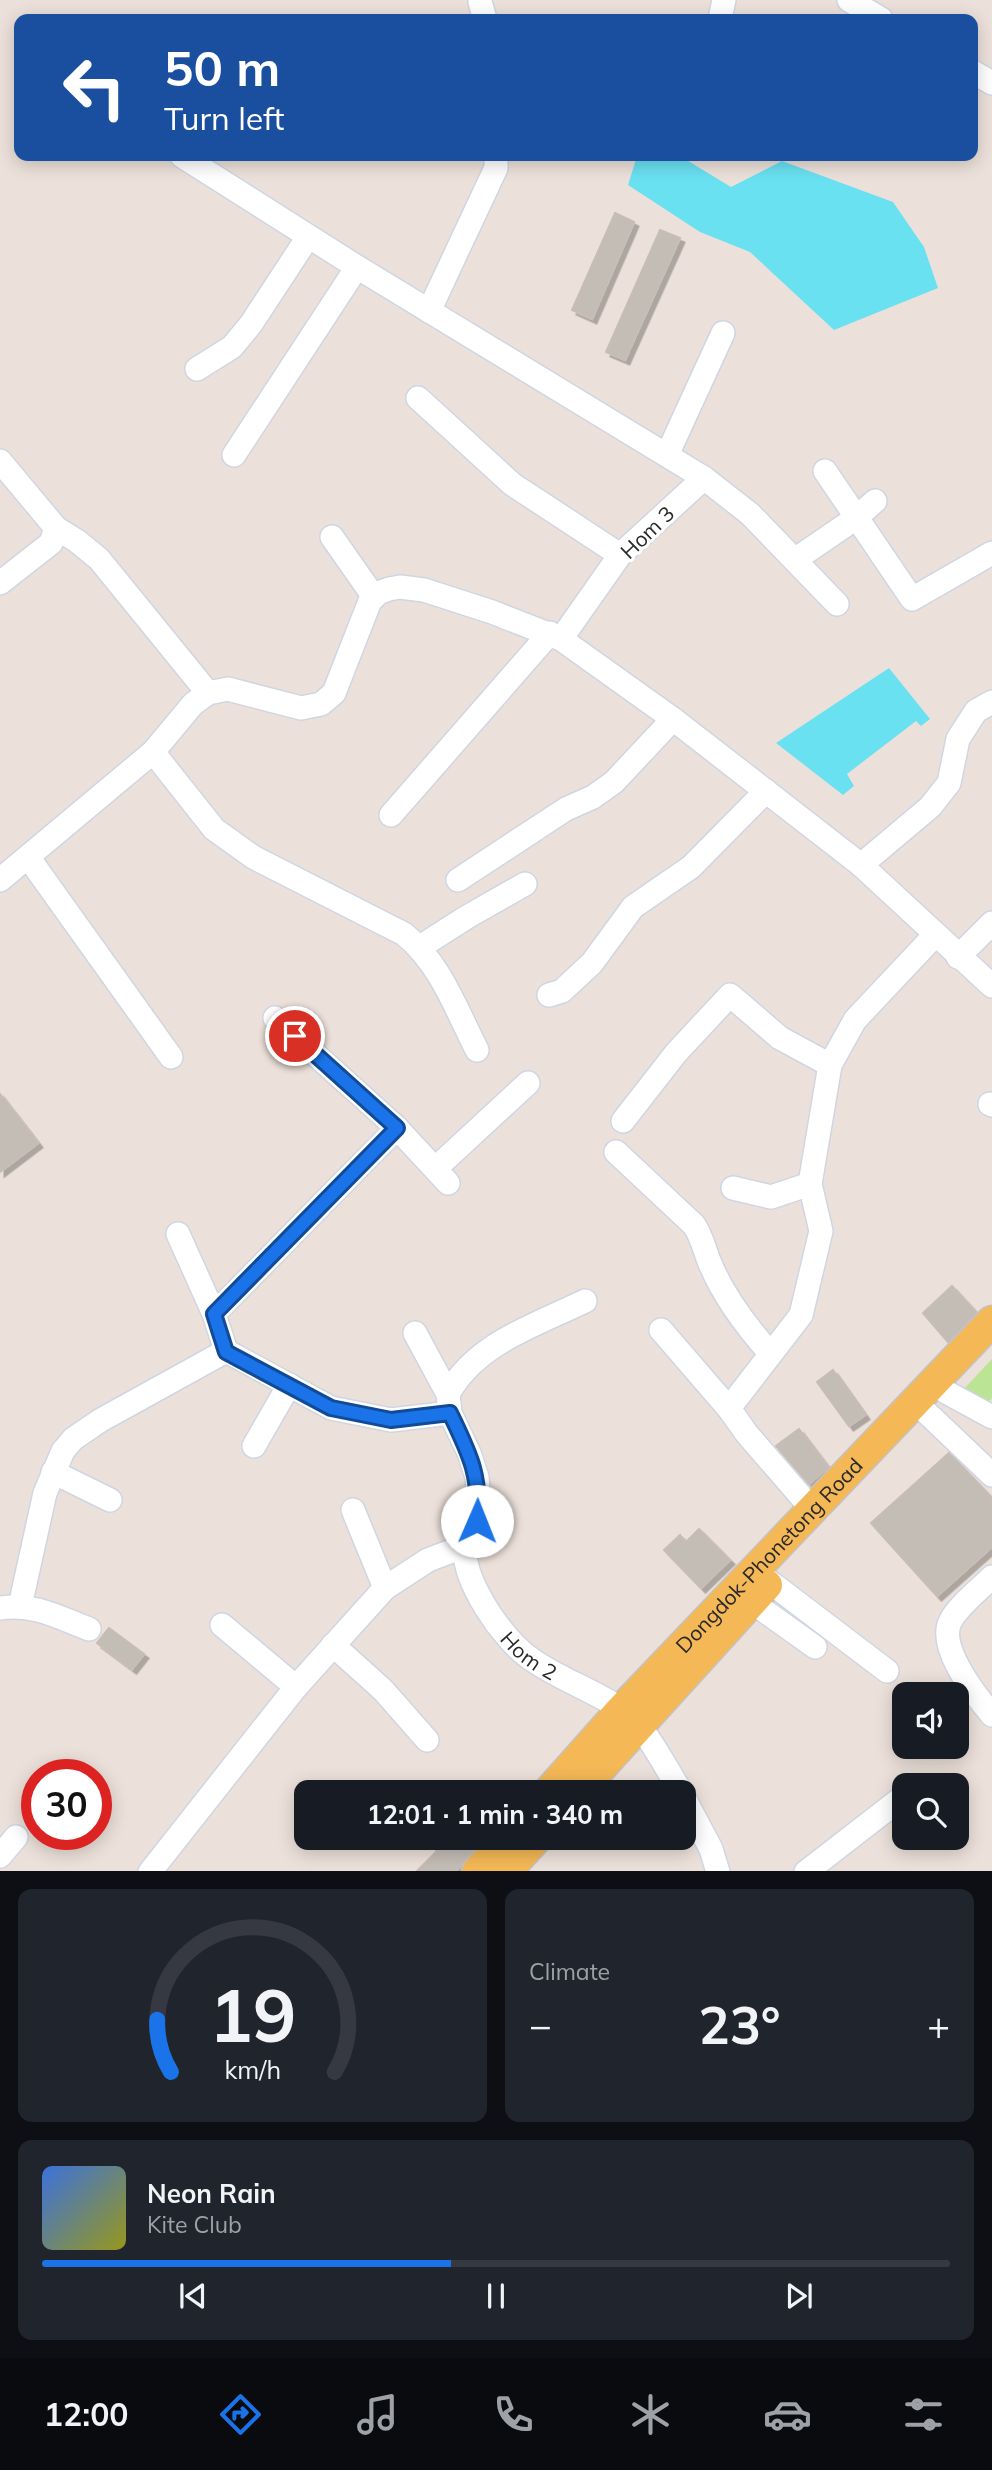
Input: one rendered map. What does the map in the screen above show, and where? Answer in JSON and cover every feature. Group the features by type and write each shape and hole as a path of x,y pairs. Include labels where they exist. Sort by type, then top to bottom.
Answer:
{"main road":[{"name":"Dongdok-Phonetong Road","path":"561,1780 761,1592 936,1396 992,1321"},
{"name":"Dongdok-Phonetong Road","path":"587,1780 630,1718 812,1509 992,1344"},
{"path":"485,1871 499,1850"},
{"path":"485,1871 518,1850"}],"street":[{"path":"849,0 873,14"},
{"path":"190,161 308,237 704,478 750,514 837,604"},
{"path":"429,311 459,242 496,168 496,161"},
{"path":"197,369 232,347 251,324 308,237"},
{"path":"234,455 357,267"},
{"path":"667,455 723,333"},
{"path":"418,398 512,484 620,555"},
{"path":"0,461 56,528 99,559 208,693"},
{"path":"825,471 912,599 992,553"},
{"name":"Hom 3","path":"391,815 555,636 620,555 704,478"},
{"path":"796,559 876,501"},
{"path":"0,583 51,543 56,528"},
{"path":"332,537 374,597"},
{"path":"0,880 152,752 192,705 208,693 228,689 301,708 321,704 334,692 364,611 374,597 400,587 424,590 492,611 555,636 673,719 861,865 992,986"},
{"path":"861,865 930,807 949,783 958,739 976,712 992,702"},
{"path":"458,880 547,821 593,797 614,782 673,719"},
{"path":"152,752 214,829 253,858 404,934 420,947 432,961 477,1049"},
{"path":"549,995 562,991 592,963 633,907 691,867 766,791"},
{"path":"28,858 171,1057"},
{"path":"420,947 525,884"},
{"path":"958,957 992,923"},
{"path":"730,1410 801,1315 821,1231 810,1184 830,1065 855,1020 935,935"},
{"path":"623,1121 676,1053 730,996 780,1038 830,1065"},
{"path":"275,1018 397,1128 442,1175 528,1083"},
{"path":"214,1314 397,1128"},
{"path":"616,1152 694,1225 704,1240 709,1261 742,1321 770,1353"},
{"path":"733,1188 771,1198 810,1184"},
{"path":"178,1234 214,1314 226,1352 331,1408 391,1420 449,1404"},
{"path":"449,1404 455,1381 496,1344 585,1301"},
{"path":"661,1330 812,1509"},
{"path":"149,1871 296,1687 385,1588 428,1560 465,1546 477,1521 477,1477 449,1404 415,1332"},
{"path":"89,1629 39,1609 10,1607 62,1451 73,1438 101,1420 226,1352"},
{"path":"254,1446 289,1385"},
{"path":"936,1396 992,1417"},
{"path":"936,1396 992,1475"},
{"path":"53,1472 110,1500"},
{"path":"353,1510 385,1588"},
{"name":"Hom 2","path":"465,1546 466,1566 481,1600 510,1639 530,1659 630,1718"},
{"path":"992,1577 956,1614 950,1623 947,1636 962,1677 992,1715"},
{"path":"761,1592 815,1647"},
{"path":"761,1592 887,1671"},
{"path":"222,1625 296,1687"},
{"path":"333,1645 383,1690 427,1740"},
{"path":"630,1718 673,1780"},
{"path":"806,1871 892,1805"},
{"path":"696,1821 711,1849 718,1871"},
{"path":"0,1856 16,1837"}],"green space":[{"path":"992,1359 990,1401 962,1391"}],"water":[{"path":"635,161 688,161 731,187 782,161 893,202 924,247 938,288 834,330 750,252 700,232 628,185"},
{"path":"889,668 930,719 921,726 916,721 847,774 854,786 843,795 776,743"}],"building":[{"path":"615,213 634,222 592,319 572,310"},
{"path":"660,230 680,238 625,360 606,352"},
{"path":"0,1094 38,1143 0,1172"},
{"path":"952,1286 976,1312 948,1342 923,1313"},
{"path":"833,1370 865,1415 849,1426 817,1382"},
{"path":"799,1429 828,1467 809,1484 776,1446"},
{"path":"949,1453 992,1498 992,1547 937,1596 871,1523"},
{"path":"699,1529 730,1560 701,1588 664,1550 680,1535 686,1542"},
{"path":"109,1628 144,1654 132,1669 97,1643"},
{"path":"436,1850 474,1850 456,1871 417,1871"}],"route":[{"path":"295,1036 397,1128 214,1314 226,1352 331,1408 391,1420 450,1413 477,1477 477,1521"}]}
